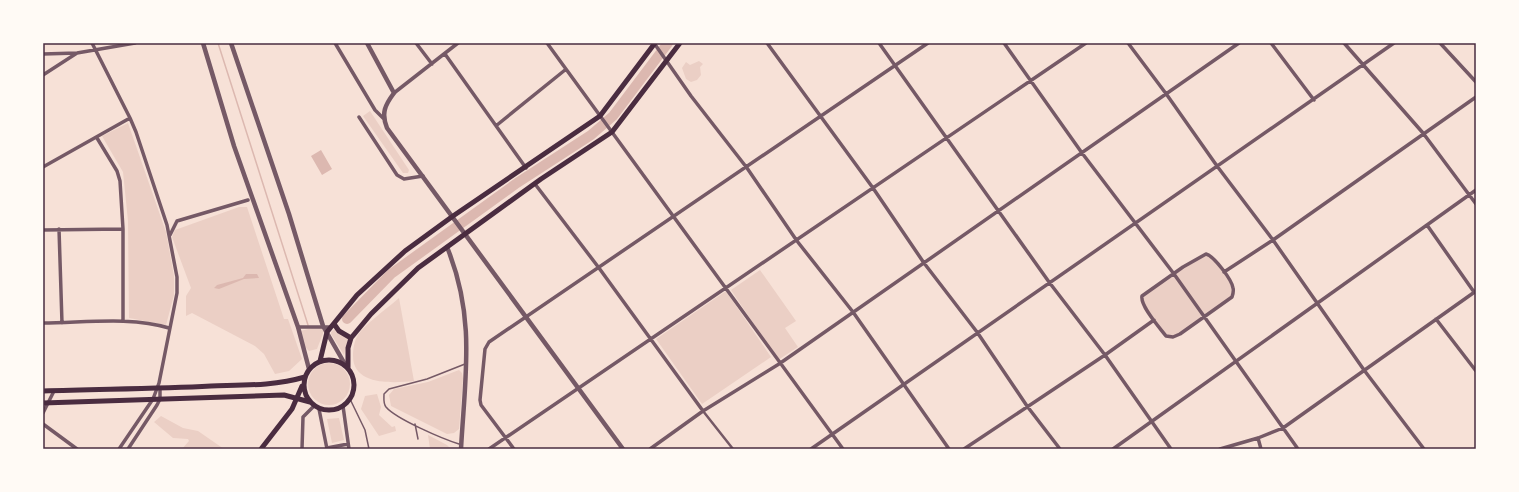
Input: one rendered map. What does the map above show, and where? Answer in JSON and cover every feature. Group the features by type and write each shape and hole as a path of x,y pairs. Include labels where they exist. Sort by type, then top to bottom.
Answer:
{"main road":[{"path":"303,383 304,390 310,402 314,406 320,409 332,410 343,406 350,399 353,393 354,380 347,367 348,348 352,338 371,314 418,268 447,247 464,232 611,130 665,58 680,43"},
{"path":"320,361 327,332 357,295 388,265 601,117 656,44"},
{"path":"332,326 352,338"},
{"path":"261,449 284,420 298,398 305,376 309,369 320,361 334,360 347,367"},
{"path":"43,391 276,383 305,376"},
{"path":"43,403 284,395 310,402"}],"street":[{"path":"92,43 130,118 170,235 177,277 174,306 159,387 160,399 128,449"},
{"path":"43,54 78,53 135,43"},
{"path":"203,43 234,146 298,327 309,369"},
{"path":"231,43 289,214 323,326 347,367"},
{"path":"335,43 375,110 383,118 387,128 454,218 525,318 579,388 623,449"},
{"path":"367,43 394,93"},
{"path":"416,43 432,64"},
{"path":"383,118 388,100 394,93 458,43"},
{"path":"547,43 565,70 611,130 726,288 779,364 843,449"},
{"path":"767,43 819,117 873,188 924,262 977,332 1027,406 1060,449"},
{"path":"879,43 998,211 1152,420 1171,449"},
{"path":"514,449 484,411 480,400 485,349 489,342 747,168 928,43"},
{"path":"1004,43 1082,154 1174,274 1298,449"},
{"path":"489,449 653,339 1086,43"},
{"path":"1128,43 1217,166 1273,240 1364,370 1424,449"},
{"path":"650,449 703,411 779,364 924,262 1167,95 1239,43"},
{"path":"1270,43 1314,100"},
{"path":"1344,43 1423,133 1476,204"},
{"path":"811,449 1394,43"},
{"path":"1440,43 1476,82"},
{"path":"656,44 747,168 797,240 853,312 905,384 949,449"},
{"path":"43,74 78,53"},
{"path":"445,54 497,125 526,168"},
{"path":"497,125 565,70"},
{"path":"1224,272 1273,240 1476,97"},
{"path":"359,117 397,175 404,179 423,176"},
{"path":"43,167 97,138 130,118"},
{"path":"97,138 117,171 120,181 123,229 123,321"},
{"path":"535,184 600,268 653,339 703,411 733,449"},
{"path":"1112,449 1235,360 1476,190"},
{"path":"170,235 177,221 248,200"},
{"path":"1220,449 1258,438 1283,428 1475,291 1427,224"},
{"path":"59,229 62,323"},
{"path":"43,230 123,229"},
{"path":"447,247 460,285 465,312 467,364 461,447"},
{"path":"1206,254 1214,259 1224,272 1234,289 1232,297 1180,334 1170,337 1166,336 1141,300 1142,296 1206,254"},
{"path":"1436,319 1476,371"},
{"path":"964,449 1105,355 1154,320"},
{"path":"43,323 123,321 148,322 169,328"},
{"path":"298,327 332,326"},
{"path":"119,449 153,399 159,387"},
{"path":"43,412 54,391"},
{"path":"302,449 303,417 314,406"},
{"path":"343,406 349,449"},
{"path":"320,409 327,449 348,444"},
{"path":"43,424 78,449"},
{"path":"1258,438 1261,449"}],"lane":[{"path":"461,447 397,416 386,408 384,403 385,392 390,389 427,379 467,364"},
{"path":"350,399 365,430 369,449"},
{"path":"415,424 418,439"}],"shaded area":[{"path":"699,61 703,64 700,67 701,75 697,80 691,82 686,79 682,68 686,62 690,65"},
{"path":"370,111 409,170 408,173 403,173 363,116"},
{"path":"128,123 166,232 174,276 174,295 166,325 129,318 128,221 123,172 102,136"},
{"path":"321,150 332,169 322,175 311,156"},
{"path":"239,207 247,207 284,319 288,319 302,359 289,371 275,374 264,354 255,346 192,313 186,316 186,296 191,288 172,237 175,230"},
{"path":"1206,255 1210,256 1226,275 1232,287 1232,292 1229,299 1205,316 1175,274"},
{"path":"760,270 796,321 785,328 798,347 778,360 731,290"},
{"path":"246,274 257,274 259,278 244,279 219,289 214,288 217,285 243,278"},
{"path":"1173,275 1204,317 1177,336 1166,336 1145,305 1143,296"},
{"path":"726,291 771,357 702,404 656,339"},
{"path":"399,298 414,381 386,382 367,378 360,373 355,366 353,354 358,335 377,316"},
{"path":"321,326 324,331 317,349 309,351 305,347 300,331"},
{"path":"335,329 348,339 344,355 331,334 331,332"},
{"path":"325,363 333,363 341,366 347,372 350,384 347,396 341,402 333,405 325,405 317,402 311,396 308,388 308,380 311,372 317,366"},
{"path":"459,370 462,373 463,378 459,429 454,433 447,434 391,406 389,395 394,389 428,382"},
{"path":"377,394 381,407 379,415 392,427 395,426 396,431 379,436 361,409 365,396"},
{"path":"161,416 183,428 198,431 224,449 182,449 189,441 188,439 173,438 154,422"},
{"path":"339,418 344,440 332,443 327,419"},
{"path":"428,435 447,445 451,449 430,449"}],"waterway":[{"path":"218,43 308,325"},
{"path":"347,319 391,274 517,183 591,135 613,116 668,43"}]}
